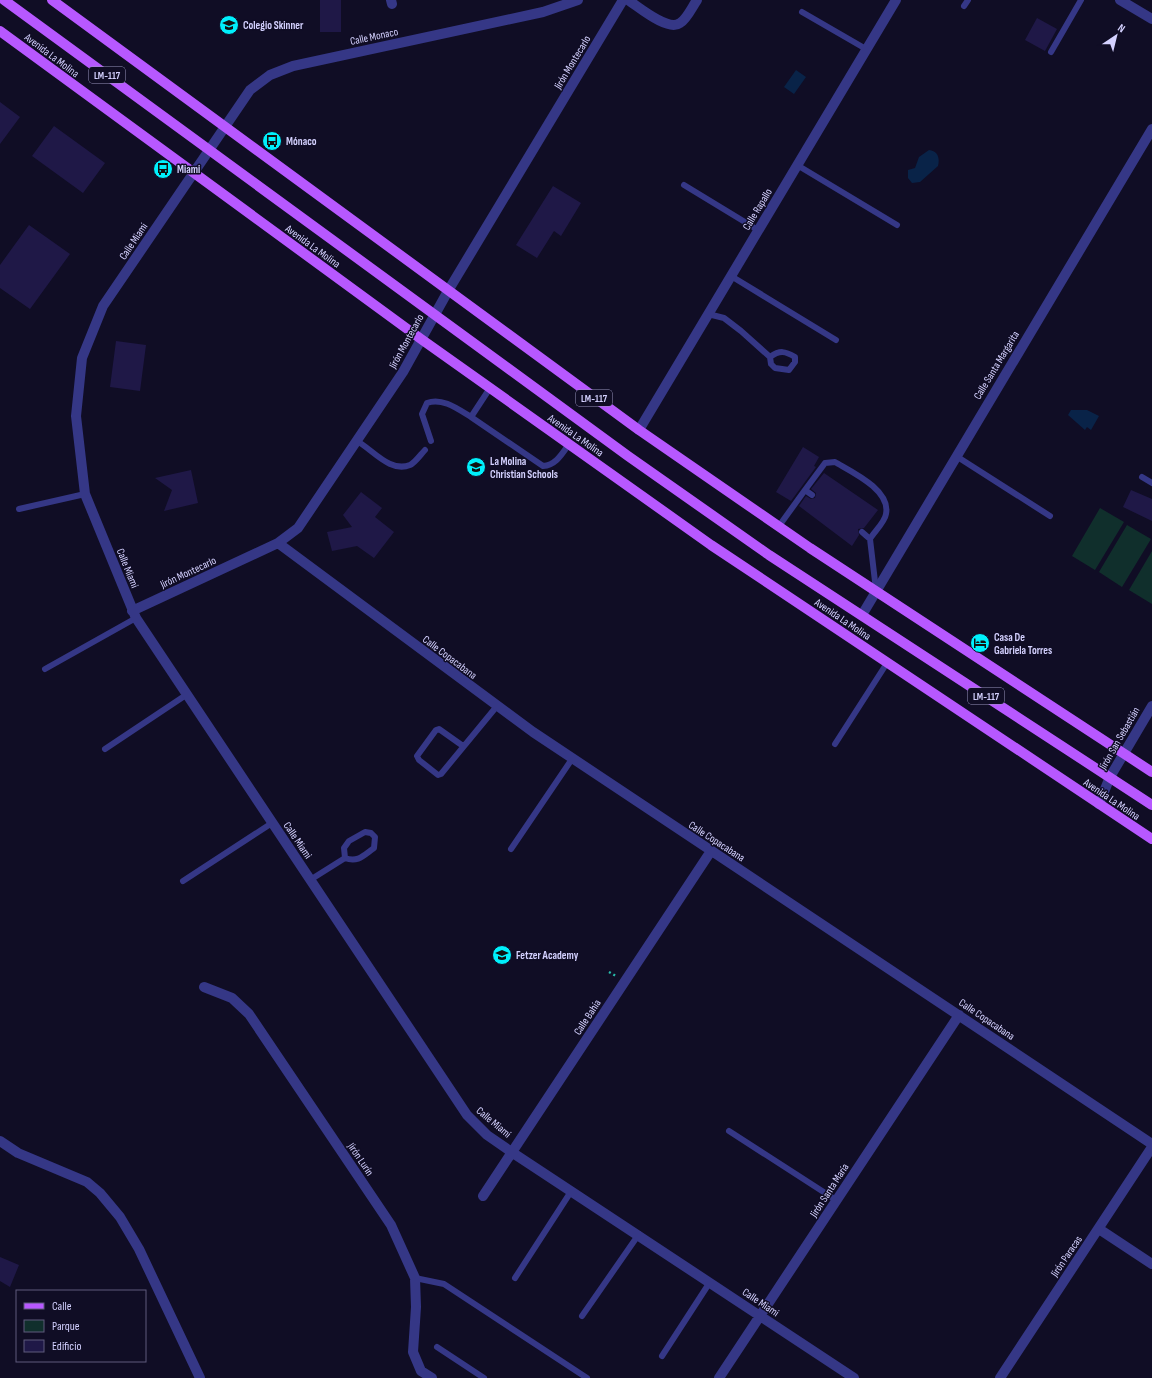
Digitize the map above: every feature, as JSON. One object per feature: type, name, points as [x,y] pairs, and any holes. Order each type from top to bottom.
[{"type":"main road","name":"Avenida La Molina","points":[[4,0],[635,461],[769,554],[1152,805]]},
{"type":"main road","name":"LM-117","points":[[52,0],[639,430],[876,592],[1152,772]]},
{"type":"main road","name":"Avenida La Molina","points":[[0,31],[193,174],[421,339],[711,545],[1152,840]]},
{"type":"street","name":"Calle Monaco","points":[[209,150],[250,90],[259,82],[281,69],[543,12],[578,0]]},
{"type":"street","name":"Jirón Montecarlo","points":[[134,614],[278,543],[298,528],[403,372],[448,291],[623,0]]},
{"type":"street","points":[[628,0],[665,24],[673,26],[681,23],[697,0]]},
{"type":"street","name":"Calle Rapallo","points":[[639,430],[896,0]]},
{"type":"street","points":[[1120,0],[1152,19]]},
{"type":"street","name":"Calle Santa Margarita","points":[[862,615],[1152,128]]},
{"type":"street","name":"Calle Miami","points":[[209,150],[103,306],[82,358],[76,416],[85,494],[134,614],[186,695],[459,1105],[476,1124],[513,1153],[572,1190],[854,1378]]},
{"type":"street","name":"Calle Copacabana","points":[[278,543],[497,706],[572,759],[959,1015],[1152,1145]]},
{"type":"street","name":"Jirón San Sebastián","points":[[1099,804],[1110,777],[1125,754],[1152,706]]},
{"type":"street","name":"Calle Bahía","points":[[483,1196],[513,1153],[711,851]]},
{"type":"street","name":"Jirón Lurín","points":[[204,987],[232,998],[249,1014],[391,1225],[406,1255],[414,1278],[416,1307],[413,1352],[421,1371],[432,1378]]},
{"type":"street","name":"Jirón Santa María","points":[[719,1378],[959,1015]]},
{"type":"street","points":[[0,1141],[18,1153],[87,1182],[100,1193],[120,1217],[139,1249],[200,1378]]},
{"type":"street","name":"Jirón Paracas","points":[[1000,1378],[1099,1229],[1152,1145]]},
{"type":"street","points":[[1099,1229],[1152,1264]]},
{"type":"lane","points":[[1051,52],[1081,0]]},
{"type":"lane","points":[[802,12],[866,49]]},
{"type":"lane","points":[[797,165],[897,225]]},
{"type":"lane","points":[[684,185],[758,230]]},
{"type":"lane","points":[[731,276],[836,340]]},
{"type":"lane","points":[[708,314],[724,318],[770,357]]},
{"type":"lane","points":[[471,417],[490,388]]},
{"type":"lane","points":[[431,441],[422,414],[427,403],[434,400],[444,402],[471,417],[543,466],[550,465],[559,457],[568,444]]},
{"type":"lane","points":[[357,442],[367,447],[389,464],[397,467],[411,465],[425,450]]},
{"type":"lane","points":[[956,456],[1050,516]]},
{"type":"lane","points":[[779,526],[825,463],[835,462],[870,484],[881,493],[886,504],[886,515],[870,540]]},
{"type":"lane","points":[[1142,477],[1152,483]]},
{"type":"lane","points":[[805,490],[812,495]]},
{"type":"lane","points":[[19,509],[85,494]]},
{"type":"lane","points":[[862,532],[870,540],[876,592]]},
{"type":"lane","points":[[45,668],[134,614]]},
{"type":"lane","points":[[835,744],[888,663]]},
{"type":"lane","points":[[105,749],[186,695]]},
{"type":"lane","points":[[463,746],[438,729],[417,756],[418,760],[438,774],[441,774],[497,706]]},
{"type":"lane","points":[[511,848],[572,759]]},
{"type":"lane","points":[[183,881],[272,823]]},
{"type":"lane","points":[[365,832],[371,833],[375,837],[374,848],[358,859],[352,861],[345,858],[344,848],[349,841],[365,832]]},
{"type":"lane","points":[[310,880],[345,858]]},
{"type":"lane","points":[[729,1131],[836,1200]]},
{"type":"lane","points":[[515,1278],[572,1190]]},
{"type":"lane","points":[[582,1316],[638,1234]]},
{"type":"lane","points":[[414,1278],[444,1284],[587,1378]]},
{"type":"lane","points":[[662,1356],[710,1282]]},
{"type":"lane","points":[[437,1347],[482,1378]]},
{"type":"green space","points":[[1100,508],[1124,522],[1095,570],[1072,556]]},
{"type":"green space","points":[[1127,525],[1151,539],[1122,587],[1099,572]]},
{"type":"green space","points":[[1152,551],[1152,604],[1129,590]]},
{"type":"water","points":[[796,70],[806,77],[794,94],[784,87]]},
{"type":"water","points":[[929,150],[938,155],[938,166],[920,182],[912,183],[908,178],[908,170],[915,168],[919,157]]},
{"type":"water","points":[[1071,410],[1087,410],[1099,416],[1091,430],[1087,427],[1085,430],[1068,415]]},
{"type":"building","points":[[320,0],[341,0],[341,32],[320,32]]},
{"type":"building","points":[[1037,18],[1057,29],[1045,51],[1025,40]]},
{"type":"building","points":[[0,102],[20,117],[0,144]]},
{"type":"building","points":[[54,126],[105,163],[83,193],[32,156]]},
{"type":"building","points":[[553,186],[581,203],[561,236],[554,231],[537,258],[516,245]]},
{"type":"building","points":[[29,225],[70,254],[30,309],[0,288],[0,265]]},
{"type":"building","points":[[116,341],[146,345],[140,391],[110,387]]},
{"type":"building","points":[[803,447],[819,457],[814,466],[816,467],[791,501],[776,492]]},
{"type":"building","points":[[191,470],[198,503],[164,511],[172,490],[155,478]]},
{"type":"building","points":[[824,473],[878,510],[864,528],[858,529],[859,535],[852,546],[799,506],[806,496],[811,499],[815,498],[816,493],[811,489]]},
{"type":"building","points":[[1131,490],[1152,499],[1152,521],[1123,507]]},
{"type":"building","points":[[361,492],[382,508],[375,517],[394,532],[374,558],[357,546],[332,551],[327,532],[352,527],[343,515]]},
{"type":"building","points":[[0,1257],[19,1265],[10,1287],[0,1281]]},
{"type":"place","name":"Colegio Skinner","points":[[229,25]]},
{"type":"place","name":"Mónaco","points":[[272,141]]},
{"type":"place","name":"Miami","points":[[163,169]]},
{"type":"place","name":"La Molina Christian Schools","points":[[476,467]]},
{"type":"place","name":"Casa De Gabriela Torres","points":[[980,643]]},
{"type":"place","name":"Fetzer Academy","points":[[502,955]]}]
